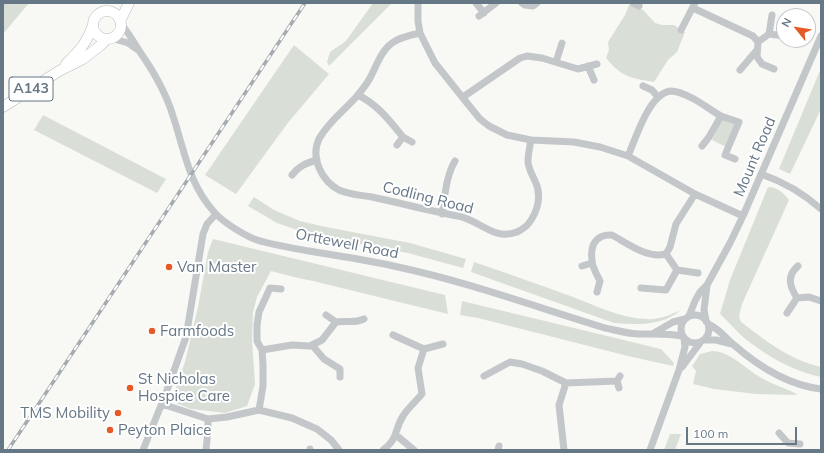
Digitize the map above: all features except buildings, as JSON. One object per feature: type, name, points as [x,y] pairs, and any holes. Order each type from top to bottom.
[{"type":"highway","points":[[111,3],[95,17],[93,25],[95,33],[102,38],[109,38],[118,33],[129,3]]},
{"type":"highway","points":[[101,12],[113,12],[116,14],[121,23]]},
{"type":"highway","name":"A143","points":[[59,71],[82,48],[93,25]]},
{"type":"highway","name":"A143","points":[[3,107],[59,71],[83,59],[109,38]]},
{"type":"street","points":[[418,3],[420,33],[435,63],[480,119],[489,126],[507,135],[531,140],[574,142],[600,147],[628,156],[695,194],[743,216]]},
{"type":"street","points":[[476,3],[482,15],[496,3]]},
{"type":"street","points":[[522,3],[532,6],[537,3]]},
{"type":"street","points":[[681,30],[694,6],[753,36],[757,46],[757,57],[762,64],[774,70]]},
{"type":"street","points":[[740,70],[757,46],[769,34],[772,15]]},
{"type":"street","name":"Orttewell Road","points":[[121,23],[130,34],[148,63],[166,96],[183,153],[199,193],[216,214],[234,228],[256,239],[295,248],[398,267],[457,282],[616,330],[639,334],[654,333],[683,337]]},
{"type":"street","name":"Codling Road","points":[[420,33],[407,36],[392,43],[382,53],[370,78],[358,95],[326,128],[318,140],[317,160],[319,169],[324,178],[340,191],[352,195],[371,197],[442,214],[460,216],[471,220],[490,231],[500,234],[510,234],[520,231],[528,224],[539,202],[539,192],[528,161],[531,140]]},
{"type":"street","points":[[769,34],[776,35]]},
{"type":"street","name":"Mount Road","points":[[687,318],[700,292],[707,285],[743,216],[821,36]]},
{"type":"street","name":"Orttewell Road","points":[[109,38],[128,43],[140,51]]},
{"type":"street","points":[[556,62],[562,44]]},
{"type":"street","points":[[463,97],[520,58],[527,56],[578,68],[597,64]]},
{"type":"street","points":[[588,66],[594,80]]},
{"type":"street","points":[[643,86],[652,90],[658,97]]},
{"type":"street","points":[[628,156],[650,107],[662,94],[672,91],[694,99],[721,116],[738,122],[725,155],[735,159]]},
{"type":"street","points":[[358,95],[370,101],[403,137],[412,142]]},
{"type":"street","points":[[702,146],[709,138],[721,116]]},
{"type":"street","points":[[397,145],[403,137]]},
{"type":"street","points":[[292,175],[297,168],[317,160]]},
{"type":"street","points":[[442,214],[445,190],[451,167],[455,161]]},
{"type":"street","points":[[761,174],[788,184],[808,197],[821,209]]},
{"type":"street","points":[[597,292],[600,281],[592,263],[592,248],[599,237],[606,234],[612,234],[643,251],[660,256],[666,254],[670,247],[676,224],[695,194]]},
{"type":"street","points":[[143,450],[162,404],[186,337],[203,234],[207,224],[216,214]]},
{"type":"street","points":[[666,254],[677,270],[698,273]]},
{"type":"street","points":[[582,266],[592,263]]},
{"type":"street","points":[[797,298],[790,288],[789,282],[795,268],[798,266]]},
{"type":"street","points":[[641,288],[666,290],[677,270]]},
{"type":"street","name":"Mount Road","points":[[707,285],[704,310],[707,322]]},
{"type":"street","points":[[259,410],[263,372],[262,350],[257,341],[259,312],[270,288],[281,289]]},
{"type":"street","points":[[797,298],[810,297],[821,301]]},
{"type":"street","points":[[787,313],[797,298]]},
{"type":"street","points":[[326,315],[336,322]]},
{"type":"street","points":[[650,450],[686,347],[681,327],[687,318],[698,315],[720,330],[732,344],[752,360],[771,372],[790,381],[812,388],[821,389]]},
{"type":"street","name":"Orttewell Road","points":[[654,333],[674,322],[687,318]]},
{"type":"street","points":[[262,350],[292,345],[310,346],[322,340],[336,322],[342,321],[356,323],[364,320]]},
{"type":"street","points":[[679,370],[708,335],[709,329],[707,322]]},
{"type":"street","points":[[393,335],[424,349],[443,344]]},
{"type":"street","points":[[683,337],[689,342],[695,344],[702,341],[716,340],[732,344]]},
{"type":"street","points":[[312,345],[324,359],[340,369],[340,377]]},
{"type":"street","points":[[383,450],[389,445],[396,435],[403,417],[422,394],[418,368],[424,349]]},
{"type":"street","points":[[484,376],[510,362],[522,364],[542,371],[566,383],[619,382]]},
{"type":"street","points":[[493,372],[498,378]]},
{"type":"street","points":[[564,450],[559,405],[566,383]]},
{"type":"street","points":[[162,404],[208,419],[227,417],[259,410],[292,418],[317,429],[331,440],[339,450]]},
{"type":"street","points":[[206,450],[208,419]]},
{"type":"street","points":[[779,433],[788,446],[800,444]]},
{"type":"street","points":[[396,435],[414,450]]},
{"type":"shaded area","points":[[3,3],[29,3],[3,34]]},
{"type":"shaded area","points":[[373,3],[392,3],[329,66],[327,62],[330,52],[346,41]]},
{"type":"shaded area","points":[[631,4],[643,10],[655,23],[662,25],[674,25],[685,32],[677,52],[668,60],[654,82],[627,76],[606,58],[609,50],[608,42]]},
{"type":"shaded area","points":[[294,45],[329,74],[287,124],[236,194],[205,175]]},
{"type":"shaded area","points":[[821,68],[821,109],[790,174],[779,169]]},
{"type":"shaded area","points":[[43,115],[166,179],[157,193],[34,130]]},
{"type":"shaded area","points":[[722,118],[737,125],[726,147],[712,140]]},
{"type":"shaded area","points":[[768,187],[780,191],[789,200],[742,304],[739,316],[741,322],[779,349],[799,360],[821,367],[821,377],[802,372],[768,355],[743,337],[720,314],[730,280]]},
{"type":"shaded area","points":[[254,197],[274,210],[300,221],[410,243],[466,259],[463,268],[408,253],[312,235],[277,223],[248,206]]},
{"type":"shaded area","points":[[213,239],[445,295],[448,314],[271,271],[257,297],[253,312],[252,340],[255,384],[247,406],[225,413],[191,409],[171,401],[185,362],[198,307],[208,252]]},
{"type":"shaded area","points":[[474,262],[609,311],[627,316],[655,319],[681,310],[658,322],[641,324],[614,323],[471,272]]},
{"type":"shaded area","points":[[462,301],[661,349],[674,363],[673,366],[628,356],[478,318],[460,315]]},
{"type":"shaded area","points":[[712,351],[724,354],[736,360],[763,379],[798,395],[756,394],[714,389],[693,384],[696,371],[692,366],[700,354]]},
{"type":"shaded area","points":[[670,434],[681,434],[675,450],[664,450]]},
{"type":"railway","points":[[8,450],[305,3]]},
{"type":"place","name":"Van Master","points":[[169,267]]},
{"type":"place","name":"Farmfoods","points":[[152,331]]},
{"type":"place","name":"St Nicholas Hospice Care","points":[[130,388]]},
{"type":"place","name":"TMS Mobility","points":[[118,413]]},
{"type":"place","name":"Peyton Plaice","points":[[110,430]]}]
